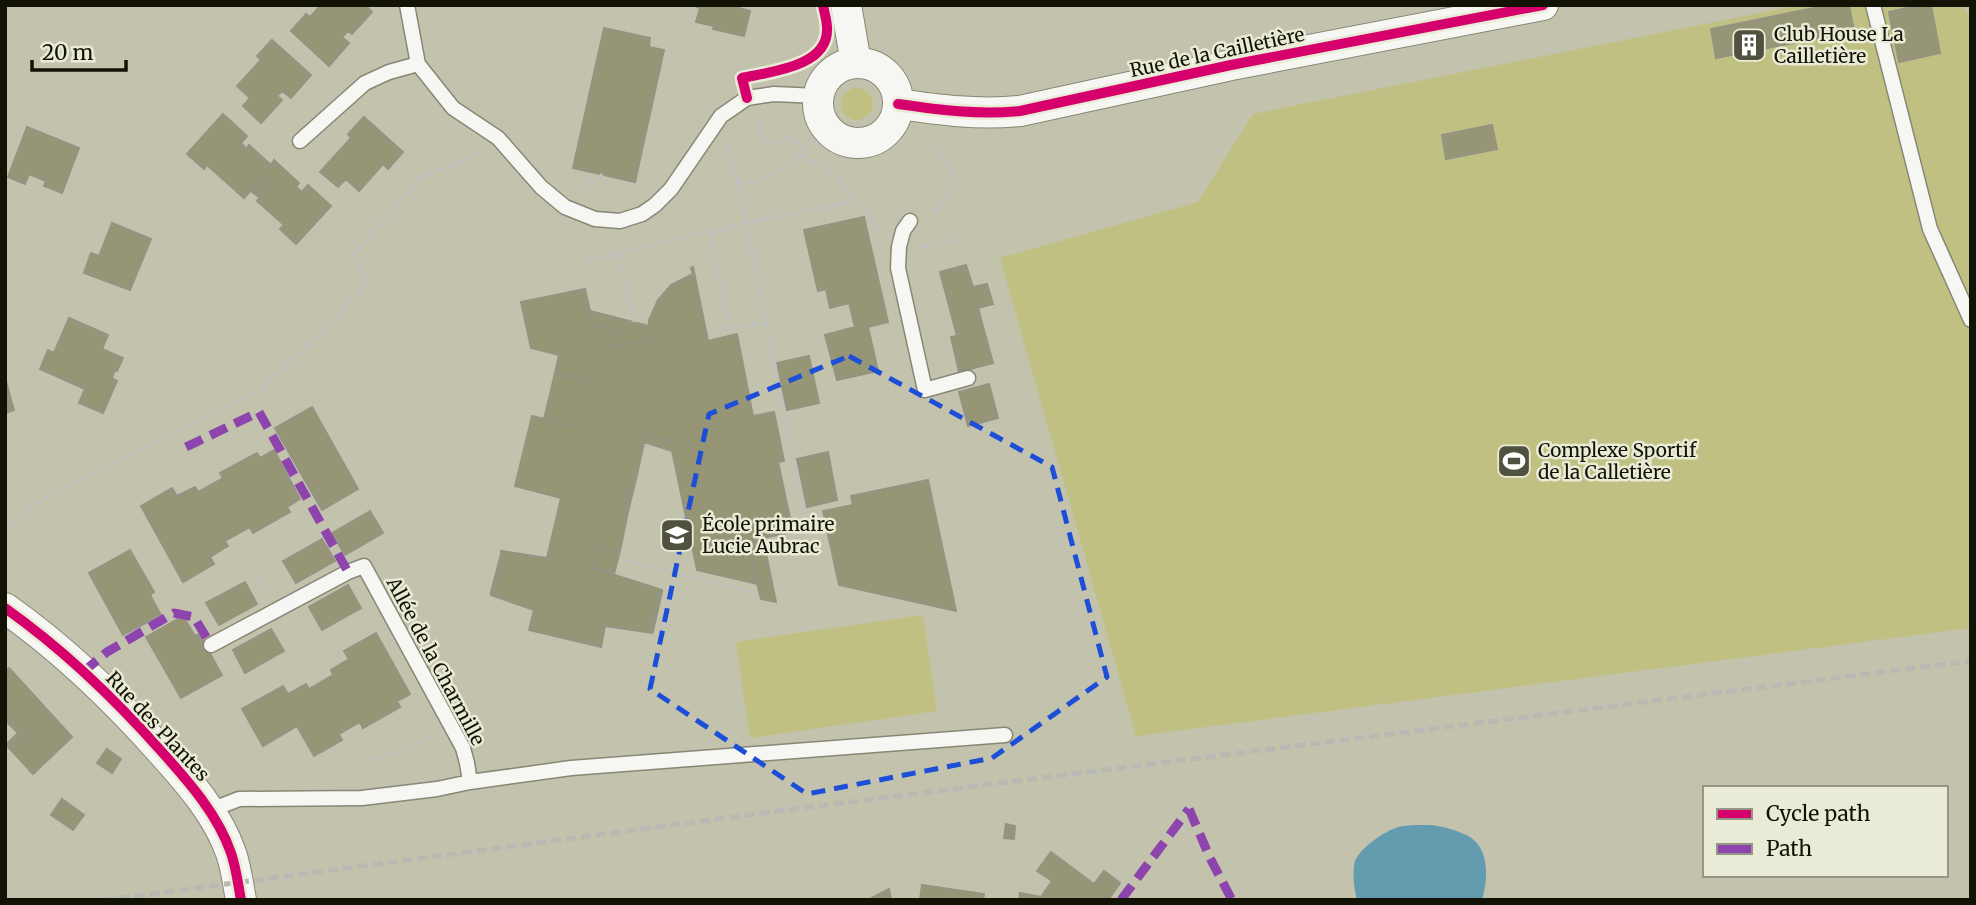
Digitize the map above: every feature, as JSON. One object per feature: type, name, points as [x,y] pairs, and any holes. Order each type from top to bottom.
[{"type":"street","points":[[846,5],[856,63]]},
{"type":"street","name":"Rue de la Cailletière","points":[[898,104],[987,114],[1020,111],[1231,65],[1543,5]]},
{"type":"street","points":[[856,63],[877,68],[886,75],[892,83],[898,104],[892,124],[886,132],[868,143],[857,144],[838,139],[824,125],[817,106],[818,96],[827,76],[835,69],[856,63]]},
{"type":"street","name":"Rue des Plantes","points":[[5,608],[60,650],[140,727],[177,769],[220,829],[232,854],[241,900]]},
{"type":"lane","points":[[407,5],[418,64],[453,108],[498,138],[541,187],[565,207],[595,219],[620,221],[642,214],[655,205],[671,189],[721,116],[747,98],[774,94],[818,96]]},
{"type":"lane","points":[[1873,5],[1930,229],[1971,320]]},
{"type":"lane","points":[[300,141],[365,83],[389,72],[418,64]]},
{"type":"lane","points":[[910,221],[903,231],[898,268],[925,390],[968,377]]},
{"type":"lane","name":"Allée de la Charmille","points":[[211,645],[364,566],[463,748],[470,782]]},
{"type":"lane","points":[[208,811],[239,799],[362,798],[571,768],[1005,735]]},
{"type":"path","points":[[747,120],[755,116],[769,143],[790,138],[807,149]]},
{"type":"path","points":[[5,533],[51,493],[260,391],[300,354],[368,281],[354,254],[420,178],[487,150],[498,138]]},
{"type":"path","points":[[738,186],[780,171],[815,140]]},
{"type":"path","points":[[726,144],[746,223],[806,526]]},
{"type":"path","points":[[932,145],[948,160],[954,175],[946,203],[934,213]]},
{"type":"path","points":[[802,154],[828,169],[839,179],[854,201],[869,215],[883,237]]},
{"type":"path","points":[[573,192],[603,175]]},
{"type":"path","points":[[587,261],[746,223],[854,201]]},
{"type":"path","points":[[710,232],[730,329]]},
{"type":"path","points":[[918,250],[965,238]]},
{"type":"path","points":[[618,254],[635,322]]},
{"type":"path","points":[[711,332],[765,322]]},
{"type":"path","points":[[623,560],[757,593]]},
{"type":"path","points":[[662,637],[677,573]]},
{"type":"path","points":[[365,760],[375,760],[417,744],[451,726]]},
{"type":"highlighted area","points":[[849,356],[1052,467],[1107,677],[992,758],[807,794],[650,689],[709,414]]},
{"type":"green space","name":"Complexe Sportif de la Calletière","points":[[1800,5],[1962,5],[1971,21],[1971,628],[1136,736],[1000,258],[1198,202],[1253,114]]},
{"type":"green space","points":[[857,88],[869,92],[873,104],[869,116],[857,120],[845,116],[841,104],[845,92]]},
{"type":"green space","points":[[923,615],[937,711],[750,738],[736,642]]},
{"type":"water","points":[[1426,825],[1454,830],[1477,843],[1486,866],[1482,900],[1357,900],[1354,865],[1362,851],[1393,829]]},
{"type":"building","points":[[321,5],[365,5],[372,12],[352,34],[348,31],[342,37],[349,43],[329,66],[291,31],[306,14],[310,17]]},
{"type":"building","points":[[697,5],[739,5],[739,8],[750,11],[744,36],[696,22],[700,8]]},
{"type":"building","name":"Club House La Cailletière","points":[[1829,5],[1849,5],[1854,31],[1716,58],[1711,29]]},
{"type":"building","points":[[1931,5],[1940,53],[1899,62],[1889,12]]},
{"type":"building","points":[[604,28],[650,38],[649,47],[664,50],[635,182],[573,168]]},
{"type":"building","points":[[272,40],[311,75],[291,98],[282,91],[277,96],[282,100],[261,123],[243,106],[250,98],[237,86],[261,60],[257,56]]},
{"type":"building","points":[[223,114],[247,136],[241,143],[246,149],[249,145],[271,165],[274,160],[299,183],[296,187],[302,192],[308,185],[331,206],[296,244],[280,229],[284,225],[257,201],[270,186],[262,178],[244,198],[207,165],[204,169],[187,154]]},
{"type":"building","points":[[364,117],[403,152],[388,169],[383,164],[359,191],[346,179],[338,187],[320,172],[351,138],[348,134]]},
{"type":"building","points":[[1492,125],[1497,149],[1446,159],[1442,135]]},
{"type":"building","points":[[27,127],[79,148],[62,193],[44,186],[46,181],[29,174],[25,184],[8,177]]},
{"type":"building","points":[[262,178],[270,186],[260,198],[251,191]]},
{"type":"building","points":[[864,217],[888,322],[868,327],[878,371],[837,380],[825,335],[855,327],[849,303],[830,308],[826,289],[818,291],[804,230]]},
{"type":"building","points":[[112,223],[151,239],[130,290],[84,273],[91,253],[99,256]]},
{"type":"building","points":[[966,265],[973,287],[987,284],[993,304],[978,308],[993,363],[959,372],[951,337],[957,336],[940,272]]},
{"type":"building","points":[[693,267],[708,341],[737,334],[753,416],[774,412],[784,461],[778,462],[793,532],[749,541],[757,584],[697,570],[670,441],[646,434],[637,475],[631,473],[623,511],[628,512],[620,551],[598,546],[593,568],[662,590],[658,592],[650,629],[652,633],[605,626],[601,647],[529,630],[534,610],[491,595],[491,592],[495,593],[503,555],[501,551],[547,558],[561,498],[515,486],[532,416],[579,427],[590,381],[555,373],[559,355],[531,348],[521,302],[585,289],[593,324],[619,331],[615,347],[648,340],[649,320],[658,300],[671,285],[693,274]]},
{"type":"building","points":[[590,311],[649,326],[648,340],[615,347],[619,331],[593,324]]},
{"type":"building","points":[[69,318],[108,335],[102,349],[123,358],[112,378],[117,381],[103,413],[79,403],[85,389],[40,369],[48,350],[54,353]]},
{"type":"building","points":[[809,356],[819,403],[787,410],[777,363]]},
{"type":"building","points":[[555,373],[590,381],[579,427],[544,419]]},
{"type":"building","points":[[5,377],[11,400],[5,402]]},
{"type":"building","points":[[989,384],[998,418],[968,426],[959,392]]},
{"type":"building","points":[[11,400],[14,410],[5,413],[5,402]]},
{"type":"building","points":[[312,407],[358,489],[322,510],[275,428]]},
{"type":"building","points":[[646,434],[670,441],[672,451],[644,442]]},
{"type":"building","points":[[274,450],[300,499],[287,507],[290,512],[253,533],[250,527],[225,541],[228,546],[210,557],[214,564],[183,582],[141,506],[172,488],[177,496],[195,487],[198,492],[223,478],[220,473],[257,453],[260,458]]},
{"type":"building","points":[[828,452],[837,500],[807,507],[797,459]]},
{"type":"building","points":[[631,473],[637,475],[628,512],[623,511]]},
{"type":"building","points":[[928,480],[956,611],[839,585],[823,511],[853,505],[851,496]]},
{"type":"building","points":[[370,511],[383,533],[345,555],[332,533]]},
{"type":"building","points":[[322,539],[335,561],[296,583],[283,561]]},
{"type":"building","points":[[763,539],[776,602],[761,599],[757,584],[749,541]]},
{"type":"building","points":[[598,546],[620,551],[614,574],[593,568]]},
{"type":"building","points":[[130,550],[154,592],[150,595],[161,615],[123,635],[89,573]]},
{"type":"building","points":[[501,554],[503,555],[495,593],[491,592]]},
{"type":"building","points":[[245,582],[257,604],[219,625],[206,603]]},
{"type":"building","points":[[348,585],[361,608],[322,630],[309,607]]},
{"type":"building","points":[[658,592],[662,592],[653,631],[650,629]]},
{"type":"building","points":[[183,616],[195,636],[199,634],[222,675],[181,698],[146,637]]},
{"type":"building","points":[[271,629],[284,651],[245,673],[233,650]]},
{"type":"building","points":[[376,633],[410,694],[397,701],[400,707],[363,728],[360,722],[339,734],[342,740],[314,756],[297,726],[263,746],[242,709],[283,686],[288,694],[306,684],[309,689],[333,675],[331,670],[349,659],[344,651]]},
{"type":"building","points":[[9,668],[72,737],[33,774],[11,750],[27,735],[5,712],[5,671]]},
{"type":"building","points":[[5,712],[27,735],[11,750],[6,745],[18,733],[5,720]]},
{"type":"building","points":[[107,749],[121,759],[112,773],[97,763]]},
{"type":"building","points":[[62,799],[84,815],[73,830],[51,815]]},
{"type":"building","points":[[1006,824],[1015,826],[1014,839],[1004,838]]},
{"type":"building","points":[[1051,852],[1094,884],[1104,871],[1120,883],[1108,900],[1019,900],[1020,893],[1041,897],[1052,881],[1037,871]]},
{"type":"building","points":[[922,885],[984,894],[983,900],[920,900]]},
{"type":"building","points":[[889,889],[891,900],[868,900]]},
{"type":"railway","points":[[105,900],[794,809],[1971,661]]},
{"type":"marked path","points":[[186,447],[259,412],[348,572]]},
{"type":"marked path","points":[[83,672],[107,652],[174,613],[194,617],[211,645]]},
{"type":"marked path","points":[[1189,809],[1232,900]]},
{"type":"marked path","points":[[1121,900],[1189,809]]},
{"type":"cycle path","points":[[747,98],[742,78],[781,70],[808,59],[818,51],[825,41],[827,28],[823,5]]},
{"type":"cycle path","points":[[898,104],[974,112],[1020,111],[1231,65],[1543,5]]},
{"type":"cycle path","points":[[5,608],[47,640],[107,694],[192,787],[219,825],[231,853],[241,900]]},
{"type":"place","name":"Club House La Cailletière","points":[[1749,45]]},
{"type":"place","name":"Complexe Sportif de la Calletière","points":[[1514,461]]},
{"type":"place","name":"École primaire Lucie Aubrac","points":[[677,535]]}]
